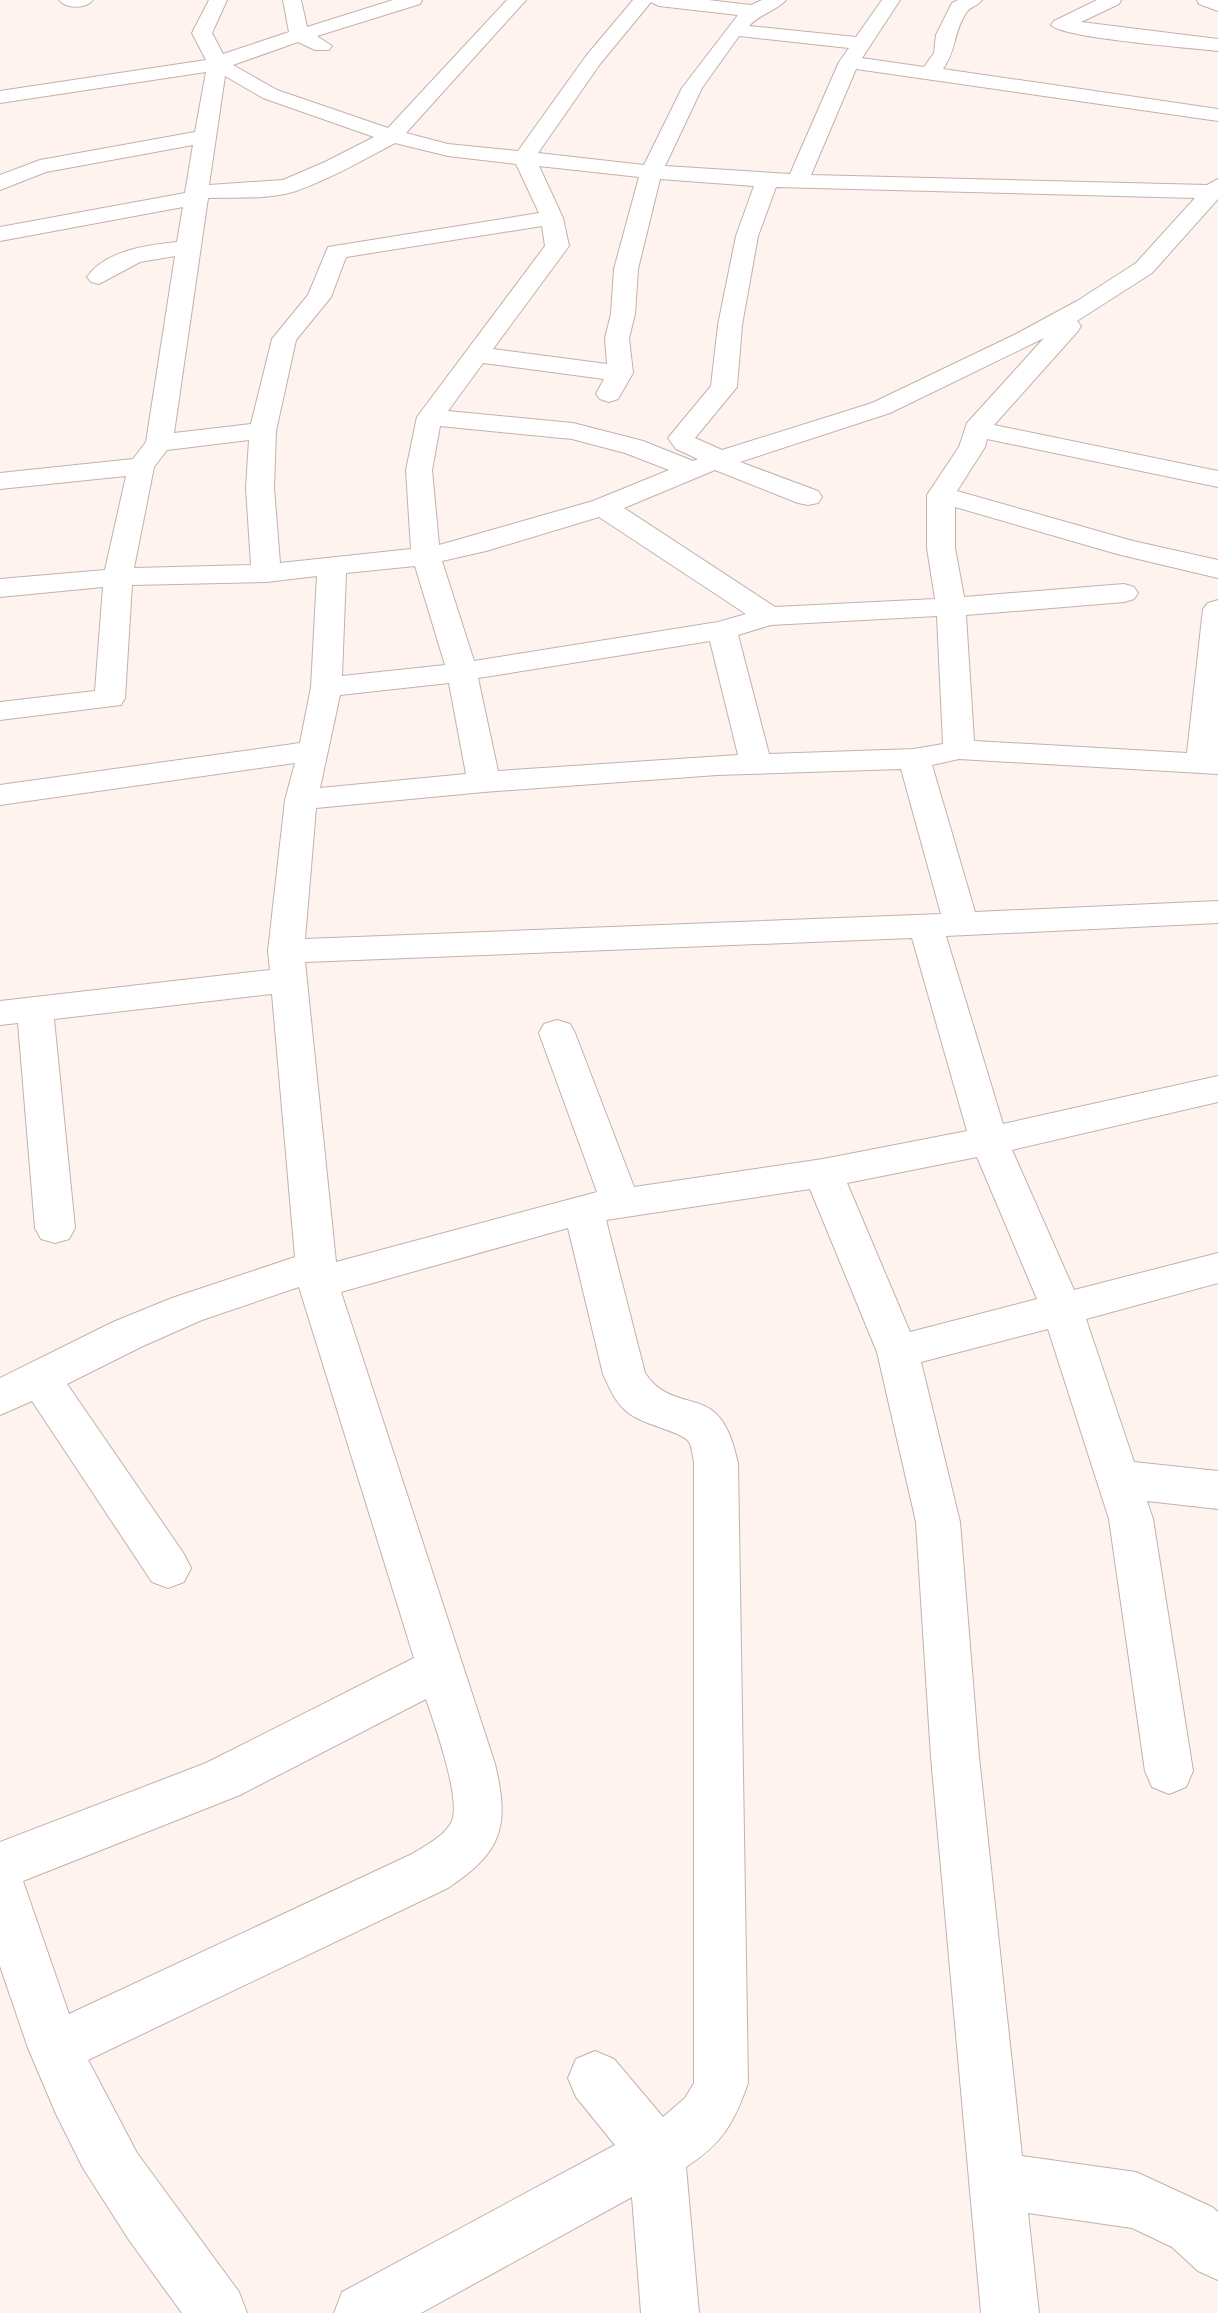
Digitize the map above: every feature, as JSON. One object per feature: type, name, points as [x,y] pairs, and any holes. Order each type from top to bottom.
[{"type":"main road","points":[[68,0],[83,0]]},
{"type":"main road","points":[[218,0],[202,33],[218,64],[270,94],[392,136],[448,150],[651,172],[767,180],[1215,189]]},
{"type":"main road","points":[[292,0],[299,35]]},
{"type":"main road","points":[[0,97],[218,64],[299,35],[412,0]]},
{"type":"main road","points":[[0,234],[197,195],[271,189],[308,180],[392,136],[517,0]]},
{"type":"main road","points":[[524,158],[593,60],[643,0]]},
{"type":"main road","points":[[659,0],[753,11]]},
{"type":"main road","points":[[478,355],[615,384],[617,338],[623,314],[626,268],[651,172],[692,88],[734,30],[753,11],[777,0]]},
{"type":"main road","points":[[798,180],[849,62],[891,0]]},
{"type":"main road","points":[[930,73],[944,53],[946,35],[959,7],[973,0]]},
{"type":"main road","points":[[1112,0],[1061,24],[1124,36],[1218,45]]},
{"type":"main road","points":[[1206,0],[1218,5]]},
{"type":"main road","points":[[734,30],[862,43]]},
{"type":"main road","points":[[299,35],[332,50]]},
{"type":"main road","points":[[849,62],[1218,115]]},
{"type":"main road","points":[[0,710],[110,698],[118,577],[141,466],[159,443],[212,81],[218,64]]},
{"type":"main road","points":[[0,183],[40,167],[205,136]]},
{"type":"main road","points":[[484,782],[462,672],[426,556],[419,471],[425,431],[430,417],[557,246],[552,218],[524,158]]},
{"type":"main road","points":[[704,466],[716,457],[685,443],[681,438],[724,387],[730,325],[747,236],[767,180]]},
{"type":"main road","points":[[0,588],[118,577],[266,573],[426,556],[476,545],[603,507],[704,466],[881,408],[1023,340],[1086,306],[1144,268],[1215,189]]},
{"type":"main road","points":[[266,573],[260,488],[263,431],[285,339],[319,297],[337,252],[552,218]]},
{"type":"main road","points":[[99,277],[123,259],[147,252],[189,248]]},
{"type":"main road","points":[[959,750],[951,607],[941,548],[941,495],[972,447],[976,429],[1086,306]]},
{"type":"main road","points":[[430,417],[573,431],[808,497]]},
{"type":"main road","points":[[976,429],[1218,479]]},
{"type":"main road","points":[[159,443],[263,431]]},
{"type":"main road","points":[[0,481],[141,466]]},
{"type":"main road","points":[[941,495],[1127,548],[1218,569]]},
{"type":"main road","points":[[603,507],[769,616]]},
{"type":"main road","points":[[55,2048],[430,1871],[461,1853],[478,1825],[479,1797],[317,1275],[287,965],[302,800],[326,687],[332,565]]},
{"type":"main road","points":[[326,687],[462,672],[723,630],[769,616],[951,607],[1124,593]]},
{"type":"main road","points":[[302,800],[484,782],[756,764],[914,759],[959,750],[1210,764],[1218,609]]},
{"type":"main road","points":[[723,630],[756,764]]},
{"type":"main road","points":[[0,795],[314,751]]},
{"type":"main road","points":[[914,759],[943,925],[989,1142],[1061,1307],[1131,1519],[1169,1771]]},
{"type":"main road","points":[[55,1228],[18,1011],[287,965],[943,925],[1218,912]]},
{"type":"main road","points":[[363,2313],[657,2153],[699,2127],[714,2106],[721,2083],[716,1463],[712,1441],[705,1427],[643,1402],[624,1374],[602,1206],[556,1033]]},
{"type":"main road","points":[[0,1398],[128,1334],[187,1309],[317,1275],[602,1206],[823,1173],[989,1142],[1218,1089]]},
{"type":"main road","points":[[823,1173],[898,1352],[938,1522],[955,1757],[1010,2313]]},
{"type":"main road","points":[[898,1352],[1061,1307],[1218,1268]]},
{"type":"main road","points":[[39,1377],[168,1568]]},
{"type":"main road","points":[[1118,1479],[1218,1490]]},
{"type":"main road","points":[[0,1867],[223,1779],[440,1668]]},
{"type":"main road","points":[[0,1888],[55,2048],[88,2122],[124,2185],[218,2313]]},
{"type":"main road","points":[[596,2078],[657,2153],[670,2313]]},
{"type":"main road","points":[[997,2181],[1136,2200],[1192,2227],[1218,2251]]}]
